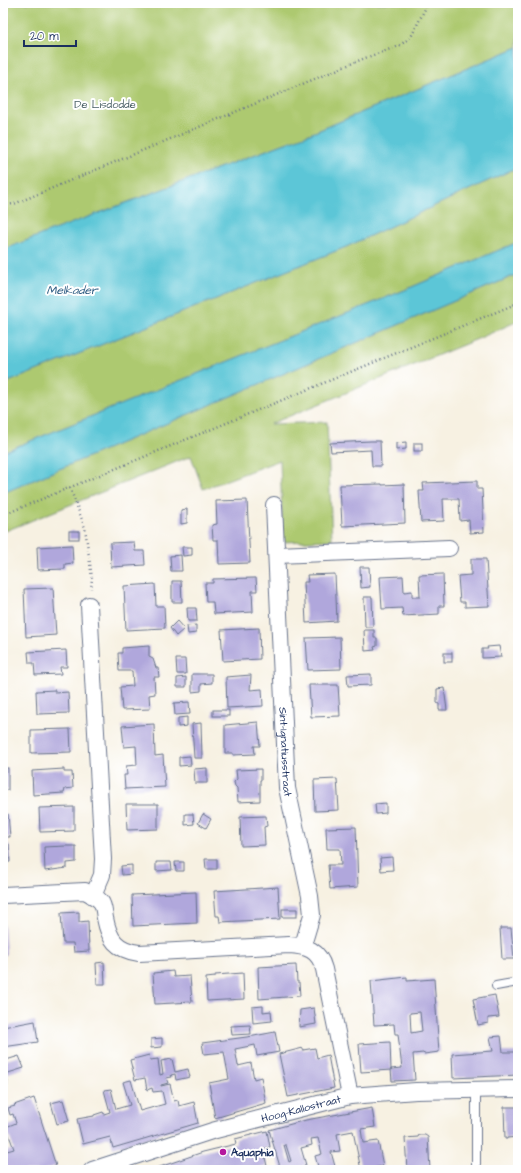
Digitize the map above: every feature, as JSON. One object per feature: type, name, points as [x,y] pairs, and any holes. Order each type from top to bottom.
[{"type":"street","name":"Sint-Ignatiusstraat","points":[[274,505],[287,788],[312,910],[311,923],[303,946]]},
{"type":"street","points":[[277,555],[449,548]]},
{"type":"street","points":[[90,605],[103,859],[102,875],[93,896]]},
{"type":"street","points":[[3,895],[85,891],[101,902],[108,932],[112,939],[118,946],[132,952],[139,953],[289,945],[303,946],[316,954],[322,962],[350,1096]]},
{"type":"street","name":"Hoog-Kallostraat","points":[[92,1170],[212,1131],[350,1096],[416,1092],[518,1089]]},
{"type":"lane","points":[[496,986],[518,982]]},
{"type":"lane","points":[[476,1090],[476,1168],[478,1170]]},
{"type":"path","points":[[3,205],[14,204],[365,58],[399,46],[411,37],[428,3]]},
{"type":"path","points":[[3,515],[518,304]]},
{"type":"path","points":[[70,488],[85,528],[92,578],[90,605]]},
{"type":"green space","name":"De Lisdodde","points":[[3,3],[518,3],[518,47],[315,132],[3,250]]},
{"type":"green space","points":[[518,167],[518,242],[400,292],[3,452],[3,384],[346,247]]},
{"type":"green space","points":[[518,274],[518,321],[270,424],[327,422],[332,540],[283,542],[280,460],[203,489],[191,456],[3,532],[3,493]]},
{"type":"water","name":"Melkader","points":[[518,47],[518,167],[346,247],[3,384],[3,250],[315,132]]},
{"type":"water","points":[[518,242],[518,274],[3,493],[3,452],[400,292]]},
{"type":"building","points":[[380,441],[381,466],[372,466],[371,450],[331,452],[330,443]]},
{"type":"building","points":[[406,442],[406,449],[396,450],[396,443]]},
{"type":"building","points":[[414,443],[422,443],[422,451],[414,451]]},
{"type":"building","points":[[477,481],[477,489],[482,489],[484,532],[470,533],[469,520],[460,521],[459,499],[443,499],[444,521],[421,522],[419,491],[424,491],[423,483]]},
{"type":"building","points":[[404,484],[405,523],[342,526],[340,485]]},
{"type":"building","points":[[247,500],[250,563],[219,564],[218,540],[213,540],[212,525],[217,524],[216,501]]},
{"type":"building","points":[[187,509],[187,523],[181,524],[181,510]]},
{"type":"building","points":[[69,531],[79,531],[79,539],[69,539]]},
{"type":"building","points":[[134,542],[135,551],[144,551],[145,565],[111,567],[110,543]]},
{"type":"building","points":[[72,545],[73,563],[65,564],[65,569],[38,570],[37,547]]},
{"type":"building","points":[[182,547],[192,547],[192,555],[183,556]]},
{"type":"building","points":[[181,555],[182,571],[171,571],[170,556]]},
{"type":"building","points":[[471,559],[486,559],[489,606],[465,607],[465,602],[460,602],[458,576],[471,575]]},
{"type":"building","points":[[360,567],[369,567],[370,587],[361,588]]},
{"type":"building","points":[[335,574],[337,621],[306,623],[304,582],[308,582],[307,575]]},
{"type":"building","points":[[443,574],[444,606],[439,606],[439,614],[403,616],[402,608],[382,609],[380,577],[403,576],[404,592],[412,591],[412,597],[420,597],[419,575]]},
{"type":"building","points":[[256,578],[257,591],[252,591],[253,612],[214,614],[213,602],[206,602],[205,583],[213,583],[213,579]]},
{"type":"building","points":[[172,581],[181,581],[182,602],[172,602]]},
{"type":"building","points":[[155,584],[156,606],[164,606],[165,628],[126,630],[124,586]]},
{"type":"building","points":[[53,588],[56,635],[26,637],[24,589]]},
{"type":"building","points":[[364,597],[372,597],[373,627],[365,627]]},
{"type":"building","points":[[187,608],[196,608],[197,621],[188,621]]},
{"type":"building","points":[[177,621],[184,629],[176,636],[170,628]]},
{"type":"building","points":[[196,625],[196,633],[188,634],[187,626]]},
{"type":"building","points":[[259,628],[260,659],[223,661],[221,630]]},
{"type":"building","points":[[364,630],[374,630],[374,638],[377,638],[377,646],[374,647],[375,650],[365,651]]},
{"type":"building","points":[[340,637],[341,669],[308,670],[306,638]]},
{"type":"building","points":[[149,646],[149,657],[153,659],[156,668],[158,668],[159,677],[154,677],[155,694],[149,695],[150,709],[122,710],[120,687],[133,686],[132,671],[119,671],[118,653],[122,653],[122,648]]},
{"type":"building","points":[[499,646],[501,657],[482,658],[482,649]]},
{"type":"building","points":[[66,650],[67,667],[60,667],[61,674],[35,675],[34,663],[29,663],[28,652]]},
{"type":"building","points":[[444,653],[452,653],[452,662],[444,662]]},
{"type":"building","points":[[176,659],[185,659],[186,674],[177,674]]},
{"type":"building","points":[[192,674],[212,674],[212,683],[201,684],[201,691],[192,692]]},
{"type":"building","points":[[371,674],[371,685],[348,686],[347,675]]},
{"type":"building","points":[[251,675],[250,690],[262,689],[263,706],[227,708],[226,677]]},
{"type":"building","points":[[186,677],[186,687],[177,687],[177,678]]},
{"type":"building","points":[[309,685],[338,685],[340,716],[311,717]]},
{"type":"building","points":[[444,688],[447,710],[439,710],[439,704],[437,703],[437,689]]},
{"type":"building","points":[[55,690],[55,693],[68,692],[69,713],[37,714],[36,691]]},
{"type":"building","points":[[189,702],[190,714],[175,715],[174,703]]},
{"type":"building","points":[[213,710],[229,710],[229,716],[213,716]]},
{"type":"building","points":[[187,717],[187,726],[178,727],[178,718]]},
{"type":"building","points":[[258,722],[260,746],[254,746],[255,754],[233,755],[233,753],[225,753],[225,725]]},
{"type":"building","points":[[201,723],[202,758],[194,758],[192,724]]},
{"type":"building","points":[[154,724],[155,756],[163,755],[165,787],[125,789],[124,775],[127,775],[126,766],[137,765],[136,746],[124,747],[122,726]]},
{"type":"building","points":[[70,729],[71,752],[31,753],[31,730]]},
{"type":"building","points":[[190,756],[191,765],[179,766],[179,757]]},
{"type":"building","points":[[3,768],[8,768],[8,790],[3,790]]},
{"type":"building","points":[[207,768],[207,783],[195,783],[194,769]]},
{"type":"building","points":[[64,769],[64,772],[72,772],[73,788],[65,789],[64,793],[33,795],[32,771]]},
{"type":"building","points":[[261,769],[260,801],[238,802],[237,788],[234,782],[237,779],[236,770]]},
{"type":"building","points":[[337,779],[339,810],[315,811],[314,780]]},
{"type":"building","points":[[386,803],[386,813],[376,814],[375,804]]},
{"type":"building","points":[[126,804],[158,804],[158,829],[127,830]]},
{"type":"building","points":[[74,807],[74,831],[40,832],[39,808]]},
{"type":"building","points":[[3,814],[8,814],[10,837],[3,837]]},
{"type":"building","points":[[185,814],[193,814],[194,824],[185,825]]},
{"type":"building","points":[[203,814],[211,819],[206,828],[198,823]]},
{"type":"building","points":[[266,816],[267,826],[264,827],[265,845],[241,846],[240,817]]},
{"type":"building","points":[[356,827],[358,887],[330,889],[328,865],[341,865],[340,849],[327,849],[326,828]]},
{"type":"building","points":[[3,844],[9,844],[10,862],[3,863]]},
{"type":"building","points":[[76,846],[76,862],[67,863],[67,868],[45,871],[44,847]]},
{"type":"building","points":[[392,857],[393,870],[381,871],[380,858]]},
{"type":"building","points":[[205,859],[217,859],[217,869],[206,869]]},
{"type":"building","points":[[156,862],[171,862],[172,870],[156,871]]},
{"type":"building","points":[[175,862],[184,862],[184,871],[176,871]]},
{"type":"building","points":[[132,865],[132,874],[122,875],[121,866]]},
{"type":"building","points":[[278,887],[280,919],[220,922],[219,916],[216,916],[214,891]]},
{"type":"building","points":[[196,892],[197,923],[133,926],[132,895]]},
{"type":"building","points":[[282,909],[297,909],[297,917],[282,917]]},
{"type":"building","points":[[79,912],[79,922],[88,921],[89,951],[74,952],[73,943],[63,943],[61,913]]},
{"type":"building","points":[[4,924],[6,955],[3,955]]},
{"type":"building","points":[[500,928],[511,928],[514,959],[502,959]]},
{"type":"building","points":[[104,962],[105,984],[97,984],[96,963]]},
{"type":"building","points":[[296,965],[300,996],[259,999],[258,967]]},
{"type":"building","points":[[173,971],[174,977],[190,976],[192,1002],[155,1004],[153,973]]},
{"type":"building","points":[[243,973],[244,999],[207,1001],[206,978],[215,977],[215,975]]},
{"type":"building","points":[[407,977],[407,981],[434,979],[439,1052],[413,1054],[415,1080],[392,1081],[391,1069],[402,1068],[398,1034],[395,1034],[394,1024],[374,1025],[371,981]],"holes":[[[420,1012],[422,1031],[411,1033],[410,1013]]]},
{"type":"building","points":[[495,995],[499,1017],[488,1018],[488,1023],[478,1025],[473,999]]},
{"type":"building","points":[[263,1006],[263,1012],[271,1011],[272,1021],[253,1023],[252,1007]]},
{"type":"building","points":[[314,1008],[316,1024],[299,1027],[300,1010]]},
{"type":"building","points":[[35,1021],[38,1042],[3,1047],[3,1027]]},
{"type":"building","points":[[250,1025],[251,1034],[232,1035],[231,1026]]},
{"type":"building","points":[[275,1032],[279,1052],[257,1056],[255,1045],[235,1049],[238,1066],[251,1063],[254,1079],[261,1077],[266,1103],[215,1118],[209,1083],[229,1079],[224,1052],[204,1054],[202,1043]]},
{"type":"building","points":[[501,1036],[503,1052],[518,1052],[518,1075],[453,1078],[452,1054],[493,1051],[490,1037]]},
{"type":"building","points":[[162,1038],[162,1047],[151,1048],[151,1039]]},
{"type":"building","points":[[390,1042],[391,1070],[361,1072],[359,1044]]},
{"type":"building","points":[[303,1048],[303,1050],[315,1048],[317,1058],[328,1055],[334,1088],[288,1097],[279,1054]]},
{"type":"building","points":[[149,1055],[150,1060],[158,1059],[160,1075],[163,1074],[161,1061],[172,1059],[175,1072],[188,1069],[190,1077],[176,1080],[175,1074],[171,1075],[172,1077],[166,1078],[168,1083],[161,1086],[170,1084],[174,1101],[178,1100],[179,1106],[194,1102],[198,1123],[113,1148],[110,1137],[83,1144],[77,1119],[94,1116],[103,1112],[104,1114],[110,1112],[104,1090],[111,1089],[116,1109],[130,1105],[123,1082],[131,1080],[140,1111],[165,1104],[162,1091],[153,1092],[152,1088],[147,1090],[145,1078],[135,1080],[130,1060]]},
{"type":"building","points":[[19,1056],[24,1068],[5,1074],[8,1082],[3,1083],[3,1061]]},
{"type":"building","points":[[34,1098],[56,1166],[43,1170],[3,1170],[3,1140],[7,1151],[14,1149],[6,1127],[16,1123],[13,1114],[10,1115],[8,1108]]},
{"type":"building","points":[[63,1100],[69,1121],[57,1124],[51,1103]]},
{"type":"building","points":[[504,1107],[518,1107],[518,1137],[505,1139]]},
{"type":"building","points":[[372,1108],[375,1127],[361,1129],[363,1143],[378,1141],[383,1166],[361,1170],[353,1131],[337,1134],[340,1151],[331,1152],[336,1170],[319,1170],[315,1156],[322,1154],[318,1138],[311,1139],[312,1145],[301,1148],[306,1165],[304,1165],[305,1170],[281,1170],[269,1130],[306,1120]],"holes":[[[284,1145],[286,1145],[291,1161],[289,1162]]]},
{"type":"building","points":[[267,1131],[270,1147],[263,1149],[267,1166],[249,1170],[151,1170],[203,1152],[236,1144],[235,1139]]},
{"type":"building","points":[[419,1135],[425,1135],[428,1137],[430,1170],[407,1170],[405,1138],[418,1137]]},
{"type":"place","name":"Aquaphia","points":[[223,1152]]}]
